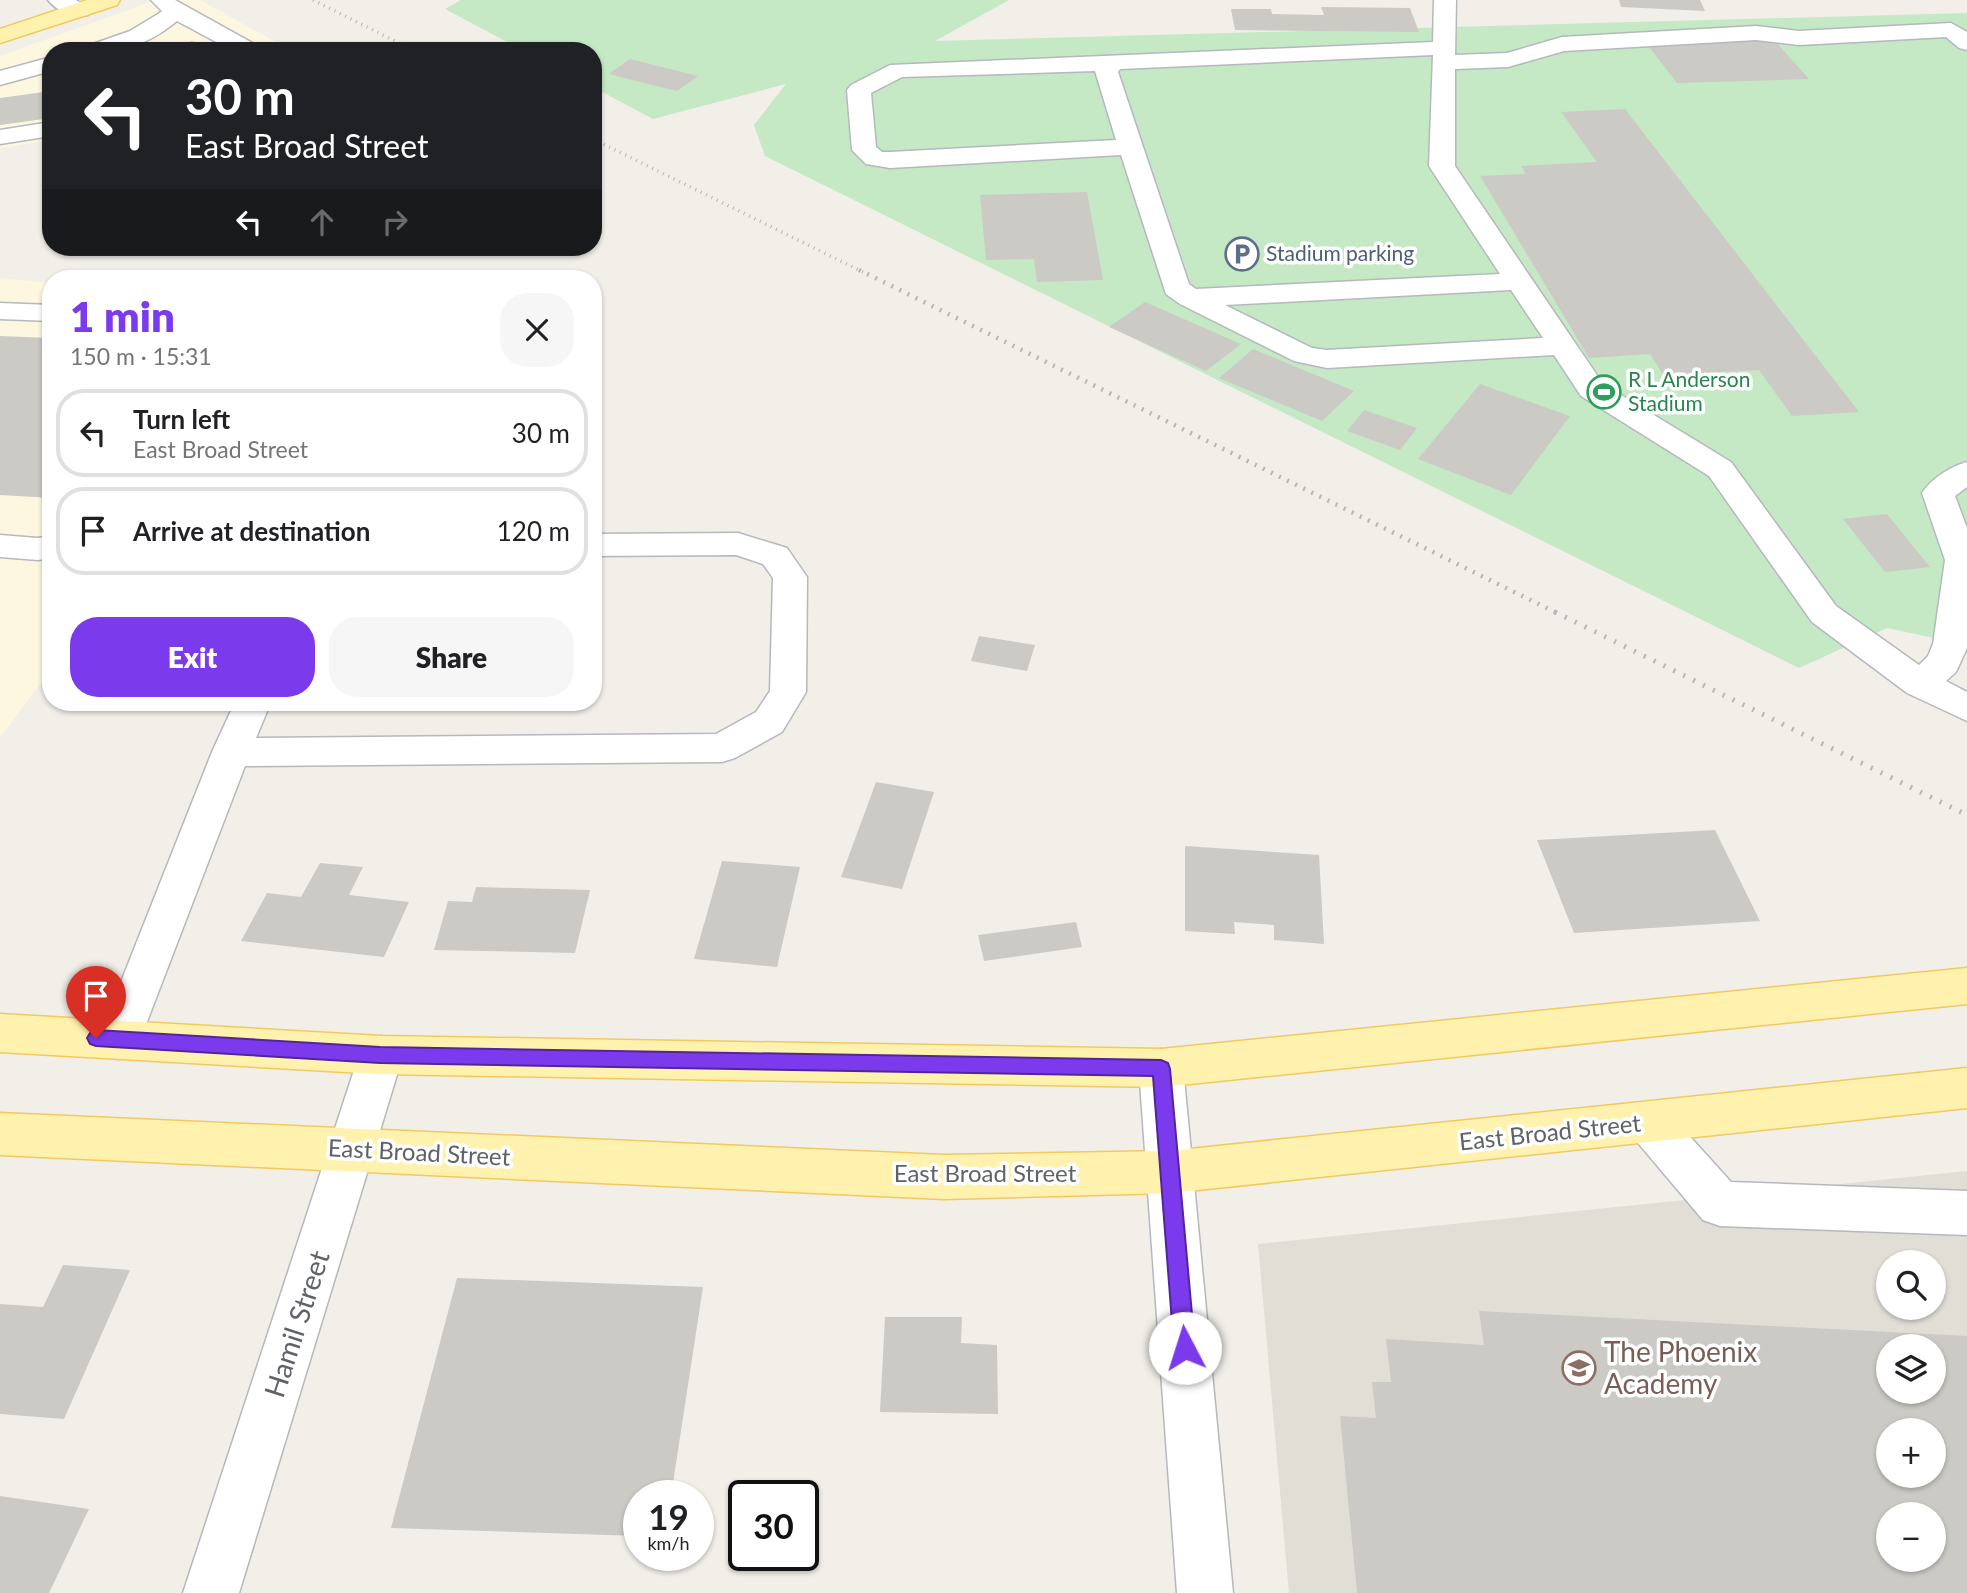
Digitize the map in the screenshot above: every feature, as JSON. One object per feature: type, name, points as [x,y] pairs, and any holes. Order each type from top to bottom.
[{"type":"main road","points":[[0,36],[108,0]]},
{"type":"main road","points":[[0,1033],[380,1055],[1161,1069],[1967,986]]},
{"type":"main road","name":"East Broad Street","points":[[0,1134],[944,1177],[1170,1172],[1967,1088]]},
{"type":"street","points":[[59,0],[80,10]]},
{"type":"street","points":[[1445,0],[1442,166],[1592,390],[1720,469],[1824,614],[1920,684],[1967,708]]},
{"type":"street","points":[[127,42],[158,26],[169,5],[234,42]]},
{"type":"street","points":[[1131,147],[875,159],[864,150],[859,90],[898,70],[1112,64],[1127,60],[1443,55],[1508,60],[1562,44],[1756,33],[1799,38],[1951,30],[1967,43]]},
{"type":"street","points":[[1112,64],[1106,71],[1177,288],[1190,298],[1304,355],[1327,359],[1563,346]]},
{"type":"street","points":[[0,78],[42,66]]},
{"type":"street","points":[[0,137],[42,130]]},
{"type":"street","points":[[1190,298],[1520,281]]},
{"type":"street","points":[[0,311],[42,313]]},
{"type":"street","points":[[1920,684],[1943,663],[1951,644],[1962,560],[1938,493],[1967,472]]},
{"type":"street","points":[[231,752],[722,748],[769,722],[788,692],[790,577],[775,556],[738,544],[602,545]]},
{"type":"street","points":[[0,546],[42,548]]},
{"type":"street","points":[[120,1040],[249,711]]},
{"type":"street","name":"Hamil Street","points":[[211,1593],[353,1150],[380,1055]]},
{"type":"street","points":[[1161,1069],[1205,1593]]},
{"type":"street","points":[[1649,1123],[1720,1204],[1967,1213]]},
{"type":"shaded area","points":[[156,0],[200,0],[276,42],[42,42],[42,141],[0,148],[0,56]]},
{"type":"shaded area","points":[[0,278],[42,282],[42,681],[0,738]]},
{"type":"shaded area","name":"The Phoenix Academy","points":[[1967,1171],[1967,1593],[1289,1593],[1258,1244]]},
{"type":"green space","name":"R L Anderson Stadium","points":[[461,0],[1009,0],[935,41],[1967,13],[1967,645],[1887,628],[1799,668],[765,156],[754,125],[786,84],[653,119],[602,92],[602,42],[507,42],[445,9]]},
{"type":"building","points":[[1619,0],[1700,0],[1705,11],[1621,7]]},
{"type":"building","points":[[1321,7],[1410,8],[1419,32],[1235,30],[1231,9],[1271,9],[1272,14],[1324,15]]},
{"type":"building","points":[[1773,39],[1809,79],[1677,83],[1646,43]]},
{"type":"building","points":[[630,59],[698,76],[677,91],[609,74]]},
{"type":"building","points":[[42,92],[42,119],[0,125],[0,98]]},
{"type":"building","points":[[1625,109],[1859,412],[1792,416],[1759,370],[1663,375],[1650,354],[1589,358],[1480,176],[1526,174],[1521,166],[1597,162],[1561,112]]},
{"type":"building","points":[[1087,192],[1103,280],[1037,282],[1034,259],[986,260],[980,195]]},
{"type":"building","points":[[1145,302],[1241,344],[1206,371],[1109,327]]},
{"type":"building","points":[[0,336],[42,338],[42,497],[0,495]]},
{"type":"building","points":[[1253,349],[1354,391],[1322,421],[1219,378]]},
{"type":"building","points":[[1480,384],[1570,416],[1511,495],[1418,459]]},
{"type":"building","points":[[1364,410],[1417,428],[1400,450],[1347,431]]},
{"type":"building","points":[[1887,514],[1930,567],[1885,572],[1843,519]]},
{"type":"building","points":[[979,636],[1035,645],[1027,671],[971,661]]},
{"type":"building","points":[[876,782],[934,792],[902,889],[841,877]]},
{"type":"building","points":[[1715,830],[1760,921],[1574,933],[1537,840]]},
{"type":"building","points":[[1185,846],[1319,855],[1324,944],[1274,940],[1274,925],[1234,922],[1235,934],[1185,931]]},
{"type":"building","points":[[722,861],[800,867],[777,967],[694,959]]},
{"type":"building","points":[[320,863],[363,867],[349,895],[409,902],[384,957],[241,941],[267,893],[301,897]]},
{"type":"building","points":[[476,887],[590,890],[575,953],[434,950],[448,901],[472,902]]},
{"type":"building","points":[[1076,922],[1082,947],[984,961],[978,935]]},
{"type":"building","points":[[63,1265],[130,1270],[64,1419],[0,1414],[0,1304],[43,1307]]},
{"type":"building","points":[[457,1278],[703,1287],[673,1480],[623,1480],[623,1535],[391,1528]]},
{"type":"building","points":[[1479,1311],[1928,1334],[1876,1334],[1876,1404],[1946,1404],[1946,1335],[1967,1336],[1967,1593],[1357,1593],[1340,1416],[1376,1418],[1372,1382],[1391,1382],[1386,1339],[1484,1345]]},
{"type":"building","points":[[885,1317],[962,1317],[961,1343],[997,1345],[998,1414],[880,1412]]},
{"type":"building","points":[[0,1496],[89,1509],[49,1593],[0,1593]]},
{"type":"railway","points":[[313,0],[397,42]]},
{"type":"railway","points":[[602,143],[863,272]]},
{"type":"railway","points":[[859,270],[1559,614]]},
{"type":"railway","points":[[1555,612],[1967,815]]},
{"type":"place","name":"Stadium parking","points":[[1242,254]]},
{"type":"place","name":"R L Anderson Stadium","points":[[1604,392]]},
{"type":"place","name":"The Phoenix Academy","points":[[1579,1368]]},
{"type":"route","points":[[96,1038],[380,1055],[1161,1069],[1185,1348]]}]
